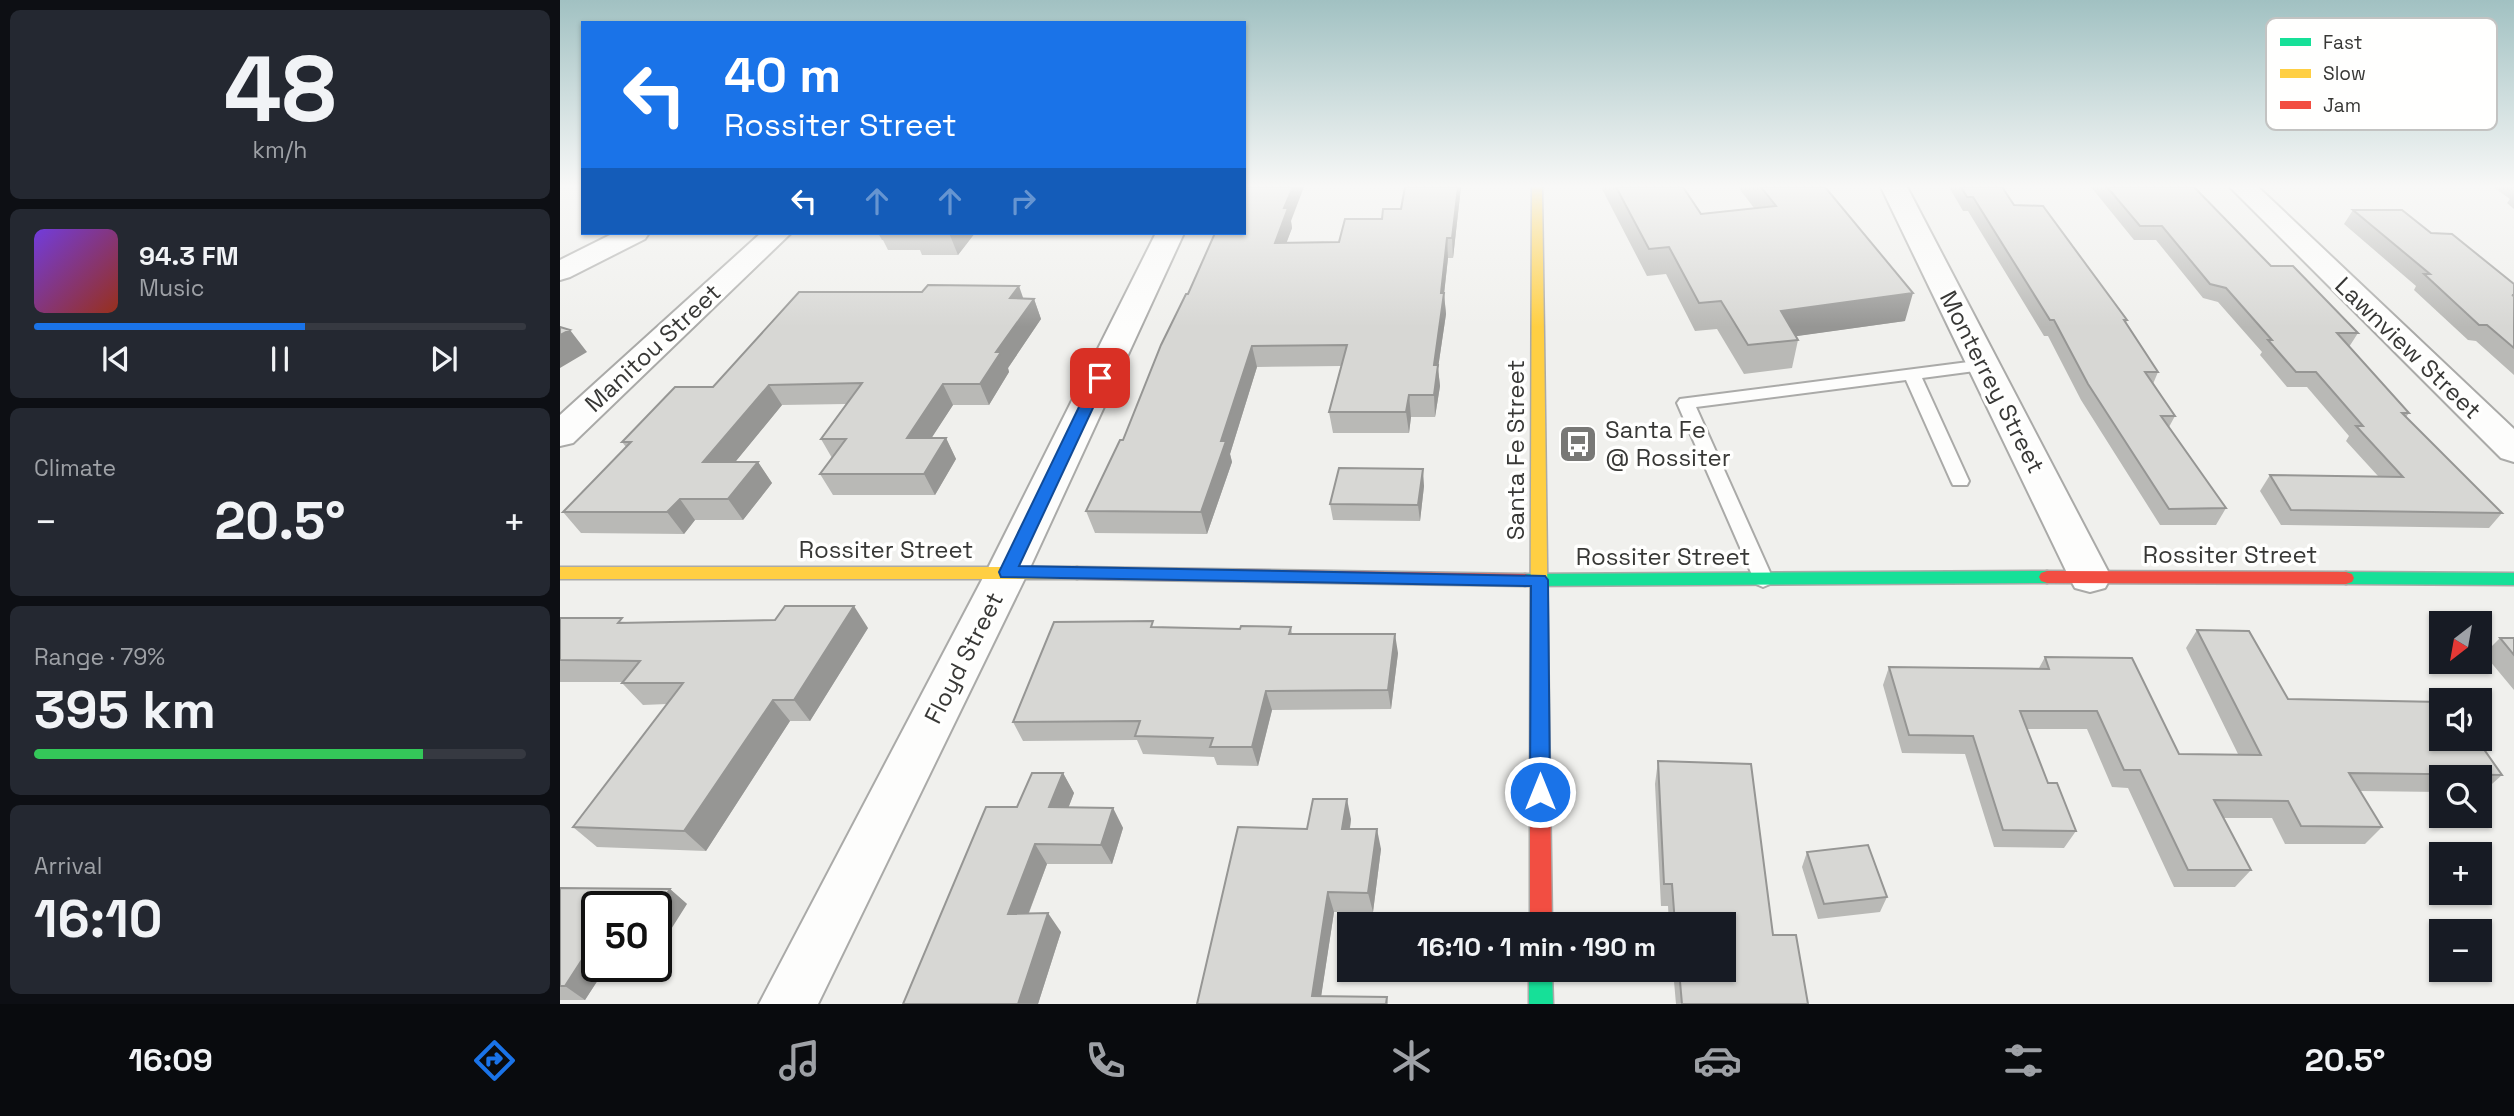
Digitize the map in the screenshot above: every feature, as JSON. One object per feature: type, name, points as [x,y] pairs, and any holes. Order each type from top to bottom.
[{"type":"street","name":"Santa Fe Street","points":[[1537,234],[1541,912]]},
{"type":"street","name":"Monterrey Street","points":[[1918,234],[2091,577]]},
{"type":"street","name":"Lawnview Street","points":[[2291,234],[2514,450]]},
{"type":"street","points":[[560,271],[631,235]]},
{"type":"street","name":"Manitou Street","points":[[560,435],[775,235]]},
{"type":"street","name":"Floyd Street","points":[[788,1004],[1007,572],[1169,235]]},
{"type":"street","name":"Rossiter Street","points":[[560,573],[1007,572],[1539,580],[2091,577],[2514,579]]},
{"type":"street","points":[[1541,982],[1541,1004]]},
{"type":"lane","points":[[1763,579],[1686,403],[1984,365]]},
{"type":"lane","points":[[1912,374],[1960,481]]},
{"type":"building","points":[[1278,234],[1275,243],[1339,242],[1341,234],[1452,234],[1452,238],[1447,238],[1441,293],[1444,293],[1434,365],[1438,365],[1434,395],[1409,395],[1406,412],[1329,412],[1347,345],[1252,346],[1221,441],[1226,441],[1201,512],[1086,511],[1120,440],[1123,440],[1161,345],[1188,294],[1214,235]]},
{"type":"building","points":[[1641,234],[1864,234],[1913,293],[1781,311],[1798,340],[1748,345],[1721,301],[1699,303],[1669,247],[1649,249]]},
{"type":"building","points":[[1996,234],[2064,234],[2127,320],[2124,320],[2158,372],[2145,372],[2175,416],[2161,416],[2226,508],[2169,509],[2088,384],[2054,320],[2050,320]]},
{"type":"building","points":[[2168,234],[2240,234],[2271,266],[2293,266],[2358,333],[2337,333],[2409,413],[2402,413],[2502,513],[2291,510],[2270,475],[2403,477],[2356,426],[2363,426],[2316,372],[2296,372],[2226,288],[2210,284]]},
{"type":"building","points":[[2382,234],[2452,234],[2514,284],[2514,348],[2487,325],[2479,325],[2424,274],[2430,274]]},
{"type":"building","points":[[928,285],[1019,286],[1010,298],[1034,299],[996,352],[1001,352],[980,384],[943,384],[907,438],[946,438],[924,474],[820,474],[846,439],[821,439],[862,383],[769,385],[703,462],[758,462],[728,499],[680,499],[667,512],[563,512],[631,442],[622,442],[675,387],[713,387],[799,292],[922,292]]},
{"type":"building","points":[[560,327],[570,330],[560,335]]},
{"type":"building","points":[[1339,468],[1423,469],[1418,505],[1330,504]]},
{"type":"building","points":[[785,606],[854,606],[794,700],[773,700],[684,831],[573,827],[683,683],[622,683],[640,661],[560,660],[560,618],[622,618],[618,623],[775,620]]},
{"type":"building","points":[[1153,621],[1151,627],[1291,627],[1289,634],[1395,634],[1388,690],[1266,691],[1252,747],[1210,747],[1213,738],[1135,736],[1140,721],[1013,722],[1054,622]]},
{"type":"building","points":[[2197,630],[2249,631],[2288,699],[2429,702],[2429,751],[2485,751],[2502,775],[2492,775],[2492,765],[2429,765],[2429,774],[2349,773],[2382,827],[2301,826],[2288,801],[2214,800],[2251,870],[2188,870],[2140,770],[2124,770],[2097,711],[2020,711],[2048,783],[2057,783],[2076,831],[2003,830],[1973,736],[1909,735],[1889,667],[2049,669],[2045,657],[2132,658],[2179,754],[2261,755]]},
{"type":"building","points":[[2500,638],[2514,638],[2514,655]]},
{"type":"building","points":[[1658,761],[1751,764],[1773,935],[1796,935],[1808,1004],[1682,1004],[1680,982],[1736,982],[1736,912],[1674,912],[1672,884],[1664,884]]},
{"type":"building","points":[[1032,773],[1063,773],[1049,807],[1113,808],[1101,845],[1035,844],[1008,914],[1048,913],[1018,1004],[903,1004],[986,807],[1017,807]]},
{"type":"building","points":[[1313,799],[1347,799],[1342,829],[1377,829],[1368,893],[1328,892],[1312,996],[1387,997],[1386,1004],[1197,1004],[1238,827],[1307,829]]},
{"type":"building","points":[[1868,845],[1887,897],[1824,904],[1807,852]]},
{"type":"building","points":[[560,888],[670,889],[581,891],[581,961],[565,986],[560,986]]},
{"type":"traffic: fast","points":[[1525,580],[2047,577]]},
{"type":"traffic: fast","points":[[2346,578],[2514,579]]},
{"type":"traffic: fast","points":[[1541,982],[1541,1004]]},
{"type":"traffic: slow","points":[[1537,234],[1540,785]]},
{"type":"traffic: slow","points":[[560,573],[1077,573]]},
{"type":"traffic: jam","points":[[1077,573],[1525,580]]},
{"type":"traffic: jam","points":[[2047,577],[2346,578]]},
{"type":"traffic: jam","points":[[1540,785],[1541,912]]},
{"type":"place","name":"Santa Fe @ Rossiter","points":[[1578,444]]},
{"type":"route","points":[[1100,378],[1007,572],[1539,580],[1540,792]]}]
